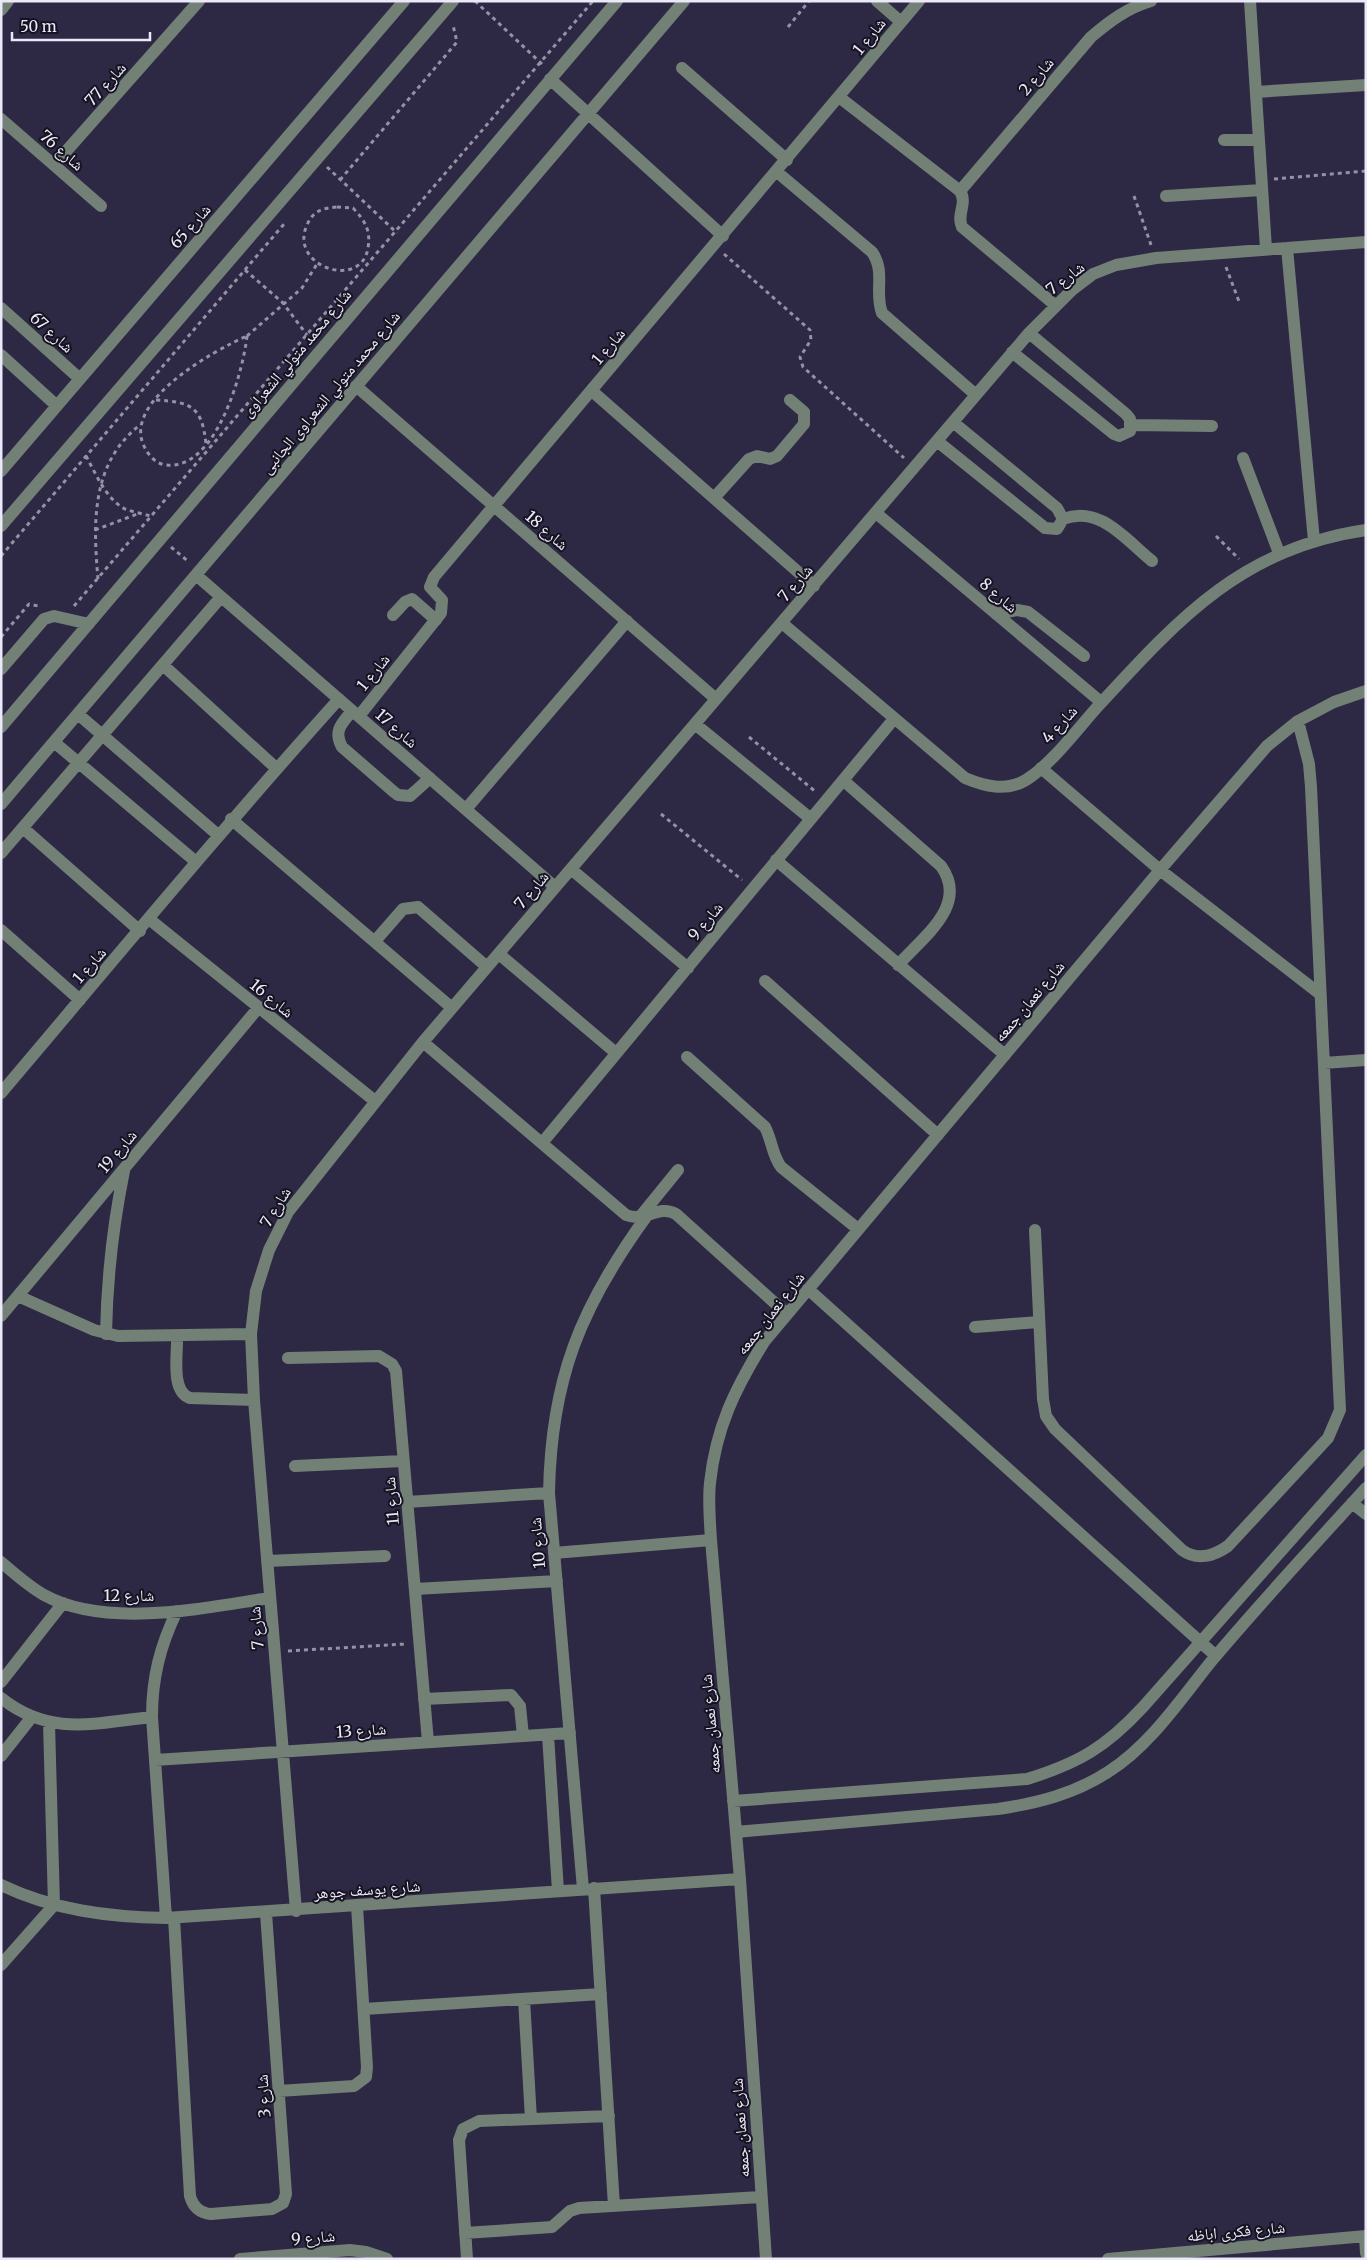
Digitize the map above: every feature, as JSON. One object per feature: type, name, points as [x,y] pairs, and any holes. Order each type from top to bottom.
[{"type":"street","points":[[1,10],[8,1]]},
{"type":"street","name":"شارع 77","points":[[54,165],[199,1]]},
{"type":"street","name":"شارع 65","points":[[1,471],[404,1]]},
{"type":"street","points":[[1,526],[453,1]]},
{"type":"street","name":"شارع محمد متولي الشعراوى","points":[[1,726],[617,1]]},
{"type":"street","name":"شارع محمد متولي الشعراوى الجانبى","points":[[1,804],[684,1]]},
{"type":"street","points":[[878,1],[901,22]]},
{"type":"street","name":"شارع 1","points":[[430,778],[410,796],[398,795],[342,747],[339,742],[338,730],[340,724],[355,714],[441,613],[443,605],[440,596],[430,587],[431,580],[719,241],[919,1]]},
{"type":"street","name":"شارع 2","points":[[960,191],[1091,37],[1112,19],[1136,6],[1151,1]]},
{"type":"street","points":[[1250,1],[1266,249]]},
{"type":"street","points":[[682,68],[787,160]]},
{"type":"street","points":[[552,77],[719,241]]},
{"type":"street","points":[[1256,92],[1366,85]]},
{"type":"street","points":[[839,98],[960,191],[964,200],[960,218],[962,227],[1056,305]]},
{"type":"street","name":"شارع 76","points":[[1,119],[101,206]]},
{"type":"street","points":[[1224,140],[1259,140]]},
{"type":"street","points":[[777,172],[872,252],[880,267],[878,294],[882,313],[976,395]]},
{"type":"street","points":[[1166,196],[1262,185]]},
{"type":"street","name":"شارع 7","points":[[296,1911],[254,1400],[252,1334],[256,1291],[269,1250],[288,1212],[423,1042],[915,468],[1012,352],[1056,305],[1093,274],[1116,265],[1156,258],[1366,242]]},
{"type":"street","points":[[1286,248],[1314,541]]},
{"type":"street","name":"شارع 67","points":[[1,308],[80,379]]},
{"type":"street","points":[[1029,333],[1126,414],[1132,425]]},
{"type":"street","points":[[1012,352],[1114,434],[1125,434],[1132,425]]},
{"type":"street","points":[[1,355],[57,406]]},
{"type":"street","name":"شارع 18","points":[[356,386],[716,699]]},
{"type":"street","points":[[592,391],[814,586]]},
{"type":"street","points":[[714,498],[749,459],[757,456],[770,459],[777,456],[804,424],[804,412],[790,400]]},
{"type":"street","points":[[953,422],[1057,508],[1063,519]]},
{"type":"street","points":[[1132,425],[1212,426]]},
{"type":"street","points":[[937,441],[1045,528],[1056,529],[1063,519],[1085,514],[1096,517],[1106,522],[1152,561]]},
{"type":"street","points":[[1243,458],[1279,553]]},
{"type":"street","name":"شارع 8","points":[[876,513],[1101,702]]},
{"type":"street","name":"شارع 4","points":[[782,623],[893,720],[964,778],[984,786],[1005,787],[1025,781],[1042,768],[1101,702],[1188,614],[1216,590],[1279,553],[1314,541],[1366,530]]},
{"type":"street","name":"شارع 17","points":[[198,572],[221,597],[556,887]]},
{"type":"street","points":[[1,853],[221,597]]},
{"type":"street","points":[[393,615],[405,602],[412,600],[436,620]]},
{"type":"street","points":[[996,614],[1017,610],[1028,612],[1084,656]]},
{"type":"street","points":[[1,668],[44,619],[54,616],[89,624]]},
{"type":"street","points":[[466,809],[627,621]]},
{"type":"street","points":[[163,664],[276,768]]},
{"type":"street","name":"شارع نعمان جمعه","points":[[766,2259],[760,2197],[740,1879],[711,1540],[710,1484],[719,1433],[737,1385],[764,1342],[787,1314],[1160,870],[1267,746],[1298,721],[1334,702],[1366,691]]},
{"type":"street","name":"شارع 1","points":[[1,1093],[140,931],[195,861],[338,699]]},
{"type":"street","points":[[78,715],[218,835]]},
{"type":"street","name":"شارع 9","points":[[542,1143],[893,720]]},
{"type":"street","points":[[1035,1230],[1043,1399],[1046,1416],[1055,1429],[1188,1555],[1216,1554],[1228,1546],[1328,1438],[1340,1410],[1311,787],[1308,764],[1298,721]]},
{"type":"street","points":[[695,724],[811,819]]},
{"type":"street","points":[[54,742],[195,861]]},
{"type":"street","points":[[1042,768],[1160,870],[1320,994]]},
{"type":"street","points":[[844,781],[941,866],[948,876],[952,888],[950,901],[945,913],[898,965]]},
{"type":"street","points":[[231,819],[452,1008]]},
{"type":"street","points":[[23,828],[140,931]]},
{"type":"street","points":[[776,860],[1005,1055]]},
{"type":"street","points":[[571,869],[688,968]]},
{"type":"street","points":[[375,941],[403,909],[418,907],[487,967]]},
{"type":"street","name":"شارع 16","points":[[149,919],[375,1102]]},
{"type":"street","points":[[1,930],[80,1000]]},
{"type":"street","points":[[499,954],[616,1053]]},
{"type":"street","points":[[764,981],[938,1135]]},
{"type":"street","name":"شارع 19","points":[[1,1316],[259,1007]]},
{"type":"street","points":[[423,1042],[626,1215],[643,1218],[661,1210],[676,1214],[787,1314]]},
{"type":"street","points":[[686,1057],[765,1127],[774,1155],[782,1166],[858,1229]]},
{"type":"street","points":[[1324,1063],[1366,1060]]},
{"type":"street","points":[[106,1334],[108,1278],[114,1223],[124,1168]]},
{"type":"street","name":"شارع 10","points":[[614,2206],[601,1994],[570,1733],[549,1494],[552,1430],[565,1367],[576,1337],[604,1279],[643,1218],[678,1170]]},
{"type":"street","points":[[808,1289],[1216,1656]]},
{"type":"street","points":[[18,1296],[106,1334],[130,1337],[252,1334]]},
{"type":"street","points":[[975,1327],[1039,1322]]},
{"type":"street","points":[[178,1336],[178,1386],[182,1394],[190,1398],[254,1400]]},
{"type":"street","name":"شارع 11","points":[[288,1358],[378,1356],[392,1364],[396,1371],[428,1742]]},
{"type":"street","points":[[734,1802],[1027,1779],[1060,1768],[1091,1753],[1119,1732],[1366,1455]]},
{"type":"street","points":[[295,1466],[404,1461]]},
{"type":"street","points":[[736,1832],[998,1809],[1058,1797],[1085,1786],[1110,1771],[1133,1753],[1216,1656],[1366,1488]]},
{"type":"street","points":[[407,1502],[549,1494]]},
{"type":"street","points":[[1352,1503],[1366,1514]]},
{"type":"street","points":[[554,1553],[711,1540]]},
{"type":"street","points":[[267,1561],[386,1556]]},
{"type":"street","name":"شارع 12","points":[[1,1562],[30,1586],[63,1604],[98,1612],[177,1611],[270,1598]]},
{"type":"street","points":[[415,1589],[557,1580]]},
{"type":"street","points":[[1,1682],[63,1604]]},
{"type":"street","points":[[170,1918],[155,1760],[152,1689],[156,1662],[165,1636],[177,1611]]},
{"type":"street","points":[[424,1699],[511,1695],[520,1706],[523,1736]]},
{"type":"street","points":[[1,1698],[31,1718],[49,1723],[67,1725],[152,1716]]},
{"type":"street","points":[[1,1756],[31,1718]]},
{"type":"street","points":[[1,1965],[54,1905],[49,1723]]},
{"type":"street","name":"شارع 13","points":[[155,1760],[570,1733]]},
{"type":"street","points":[[548,1734],[558,1891]]},
{"type":"street","name":"شارع يوسف جوهر","points":[[1,1885],[26,1897],[92,1914],[170,1918],[296,1911],[740,1879]]},
{"type":"street","points":[[278,2091],[354,2086],[362,2081],[367,2067],[357,1906]]},
{"type":"street","name":"شارع 3","points":[[170,1918],[190,2196],[195,2207],[205,2214],[212,2214],[272,2209],[283,2203],[286,2194],[266,1913]]},
{"type":"street","points":[[364,2009],[601,1994]]},
{"type":"street","points":[[524,1999],[531,2119]]},
{"type":"street","points":[[467,2259],[459,2140],[464,2129],[479,2121],[608,2116]]},
{"type":"street","points":[[465,2233],[552,2227],[574,2209],[760,2197]]},
{"type":"street","points":[[1365,2236],[1366,2253]]},
{"type":"street","name":"شارع فكرى اباظه","points":[[1108,2259],[1365,2236]]},
{"type":"street","name":"شارع 9","points":[[240,2259],[350,2250],[366,2252],[386,2259]]},
{"type":"path","points":[[475,1],[541,63],[552,77]]},
{"type":"path","points":[[70,611],[593,1]]},
{"type":"path","points":[[788,27],[809,1]]},
{"type":"path","points":[[340,180],[457,42],[452,26],[457,20]]},
{"type":"path","points":[[318,157],[340,180],[410,244]]},
{"type":"path","points":[[324,177],[330,170]]},
{"type":"path","points":[[1262,185],[1366,172]]},
{"type":"path","points":[[1134,196],[1156,258]]},
{"type":"path","points":[[337,206],[353,208],[364,219],[370,235],[367,253],[360,264],[346,271],[329,269],[317,264],[304,246],[304,232],[310,218],[320,209],[337,206]]},
{"type":"path","points":[[1,556],[287,220]]},
{"type":"path","points":[[719,241],[810,330],[811,340],[800,358],[803,367],[915,468]]},
{"type":"path","points":[[1220,253],[1240,304]]},
{"type":"path","points":[[98,579],[94,530],[101,484],[114,451],[124,437],[140,425],[163,389],[221,347],[247,336],[302,288],[317,264]]},
{"type":"path","points":[[245,270],[283,303],[307,335]]},
{"type":"path","points":[[140,425],[141,441],[149,456],[165,465],[183,463],[200,453],[213,436],[234,392],[244,364],[247,336]]},
{"type":"path","points":[[156,400],[175,401],[191,405],[201,416],[206,444]]},
{"type":"path","points":[[86,456],[101,484],[115,502],[126,509],[152,516]]},
{"type":"path","points":[[94,530],[141,513]]},
{"type":"path","points":[[1216,536],[1249,569]]},
{"type":"path","points":[[160,538],[198,572]]},
{"type":"path","points":[[1,637],[29,604],[45,607]]},
{"type":"path","points":[[749,737],[827,800]]},
{"type":"path","points":[[661,814],[753,889]]},
{"type":"path","points":[[274,1652],[419,1644]]}]
